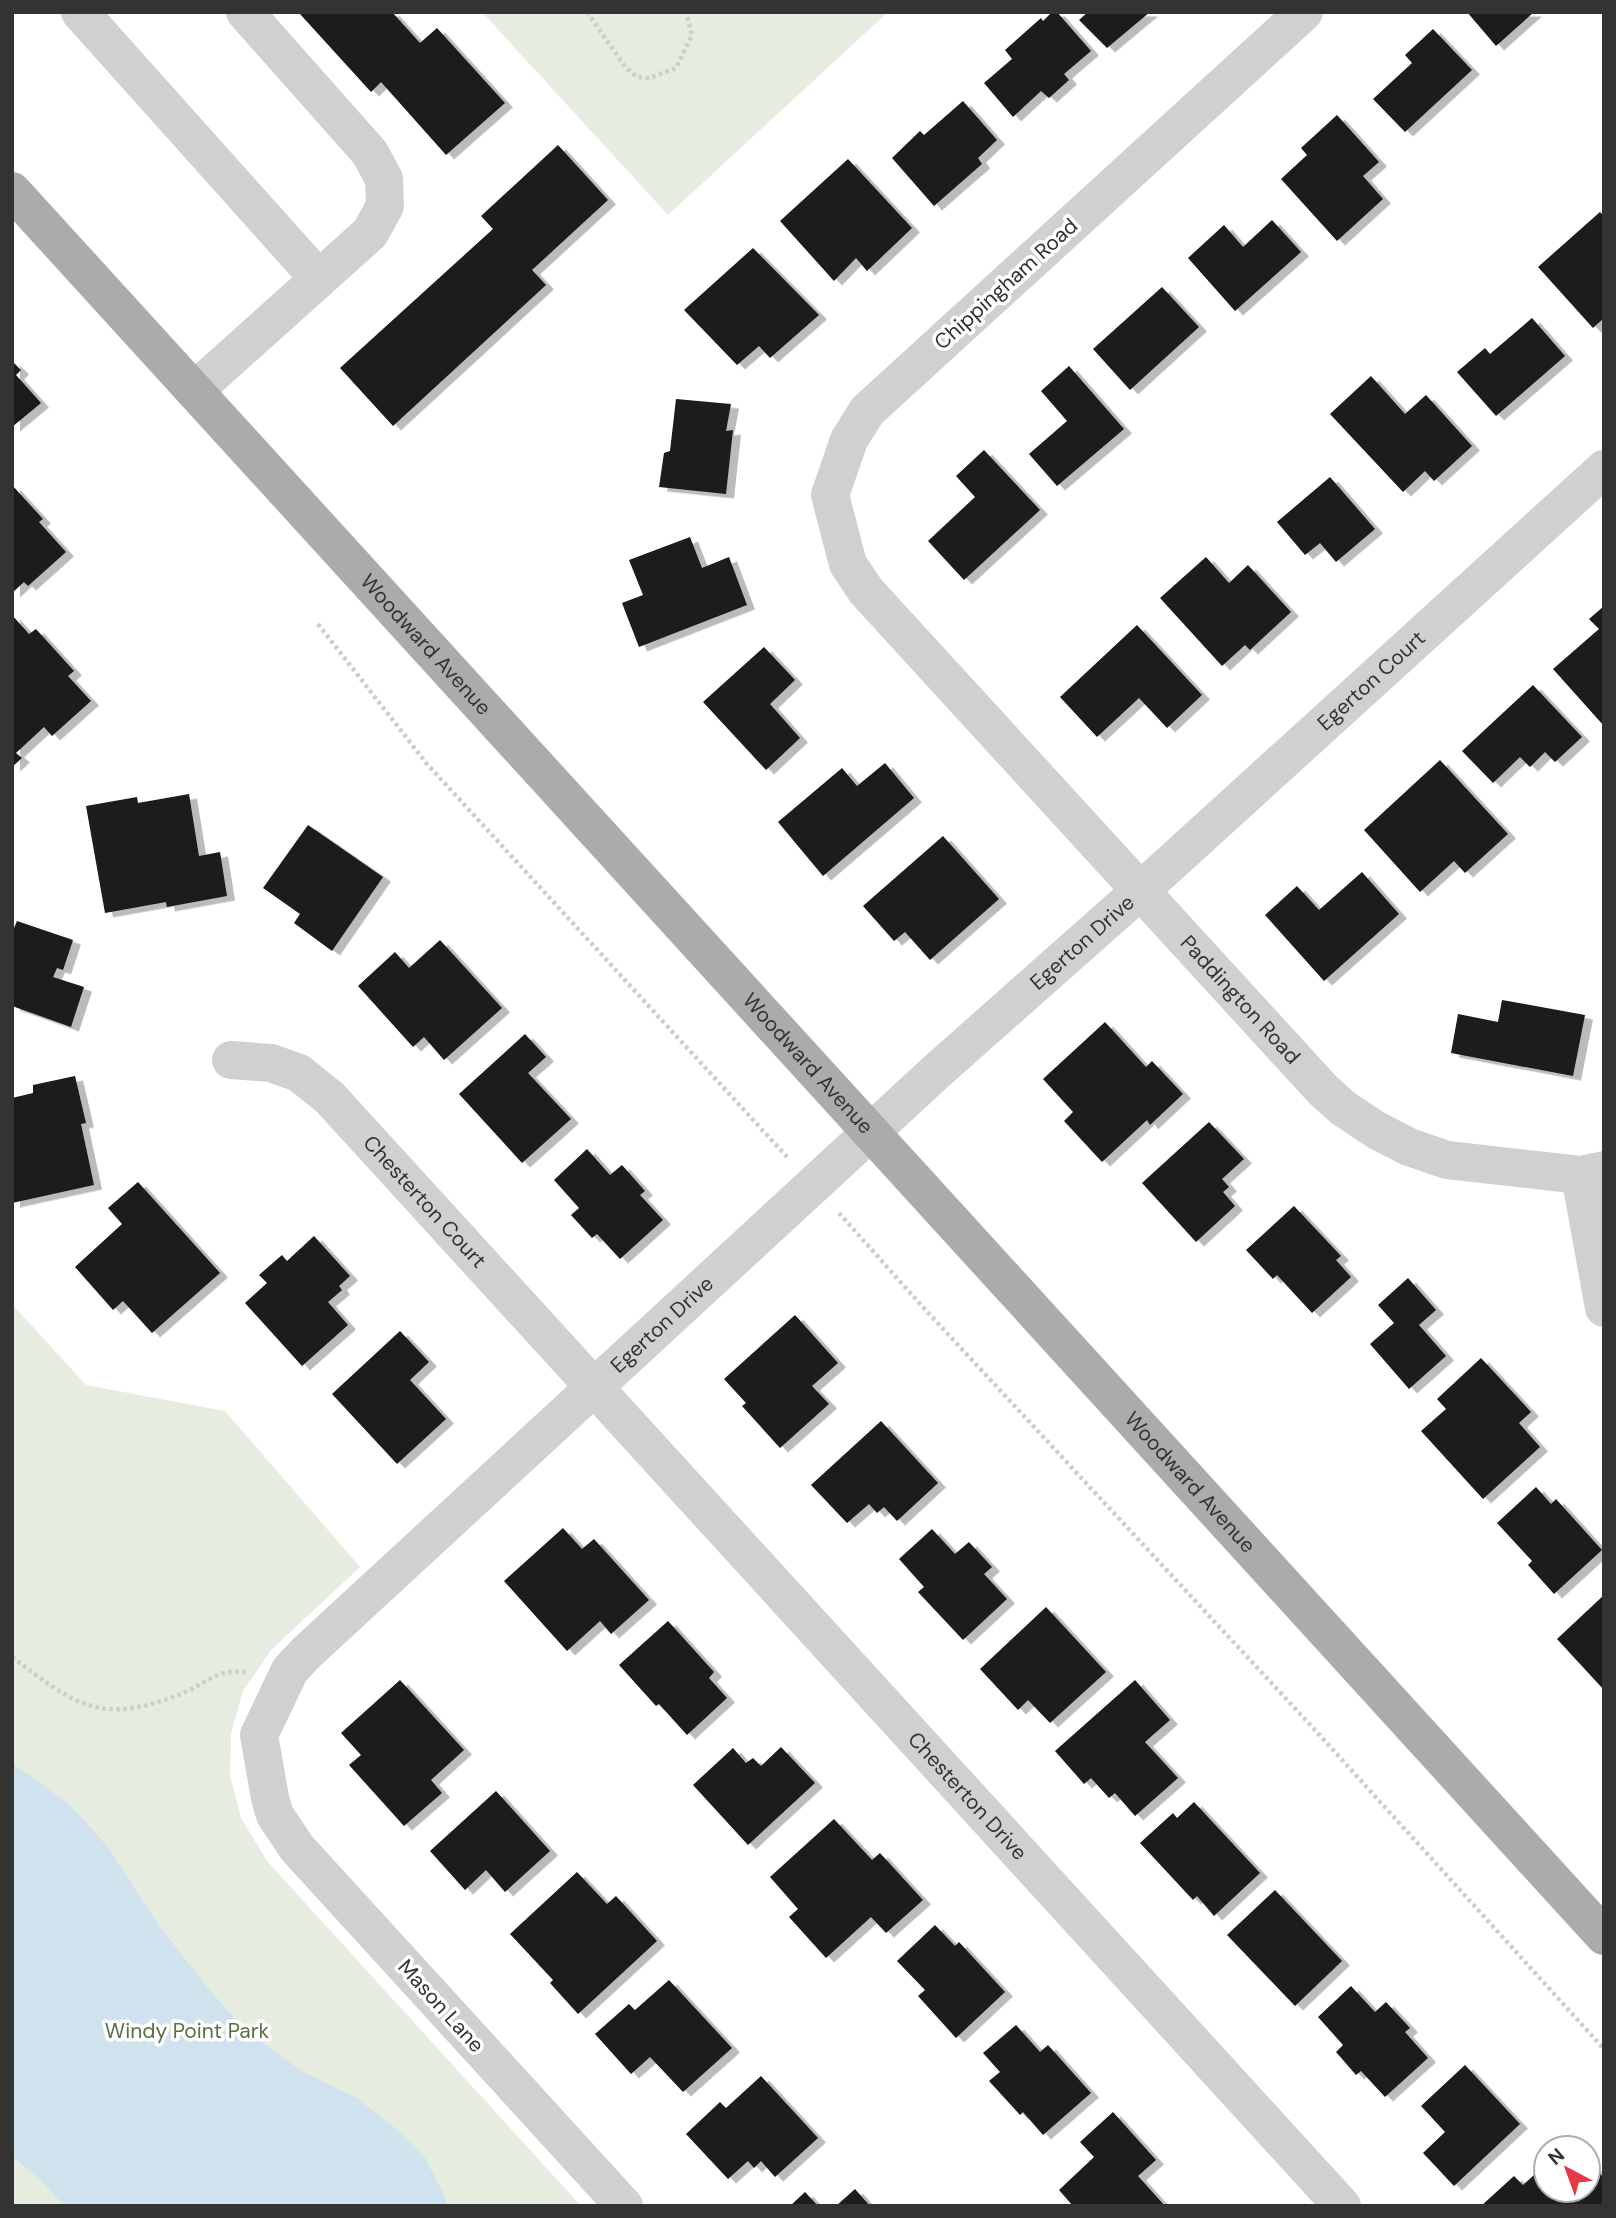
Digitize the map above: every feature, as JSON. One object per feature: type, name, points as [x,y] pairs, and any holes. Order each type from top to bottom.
[{"type":"main road","name":"Woodward Avenue","points":[[12,191],[1604,1936]]},
{"type":"street","points":[[80,12],[319,279]]},
{"type":"street","points":[[194,391],[370,233],[385,206],[384,179],[370,153],[245,12]]},
{"type":"street","name":"Chippingham Road","points":[[879,606],[848,564],[830,495],[849,440],[867,411],[1304,12]]},
{"type":"street","name":"Egerton Court","points":[[1139,892],[1604,469]]},
{"type":"street","name":"Paddington Road","points":[[879,606],[1322,1090],[1376,1130],[1409,1147],[1447,1160],[1592,1173],[1604,1308]]},
{"type":"street","name":"Egerton Drive","points":[[270,1798],[259,1735],[290,1670],[937,1071],[1139,892]]},
{"type":"street","name":"Chesterton Court","points":[[231,1060],[271,1063],[299,1073],[330,1098],[594,1387]]},
{"type":"street","name":"Chesterton Drive","points":[[594,1387],[1342,2206]]},
{"type":"street","name":"Mason Lane","points":[[270,1798],[275,1815],[297,1848],[624,2206]]},
{"type":"path","points":[[587,12],[626,68],[636,77],[649,78],[676,68],[685,54],[692,35],[686,12]]},
{"type":"path","points":[[318,624],[427,764],[796,1167]]},
{"type":"path","points":[[835,1210],[1315,1730],[1604,2049]]},
{"type":"path","points":[[12,1657],[57,1690],[87,1706],[123,1711],[176,1696],[223,1673],[290,1670]]},
{"type":"green space","points":[[482,12],[888,12],[668,215]]},
{"type":"green space","name":"Windy Point Park","points":[[12,1304],[86,1385],[225,1411],[360,1567],[271,1650],[243,1691],[231,1733],[230,1775],[241,1818],[267,1861],[581,2206],[12,2206]]},
{"type":"water","points":[[12,1764],[70,1805],[107,1846],[160,1927],[243,2028],[301,2071],[357,2098],[396,2129],[425,2158],[447,2206],[64,2206],[40,2179],[12,2156]]},
{"type":"building","points":[[392,12],[420,43],[437,28],[505,103],[446,155],[381,82],[371,92],[300,14]]},
{"type":"building","points":[[1052,12],[1057,12],[1091,51],[1064,74],[1069,80],[1049,98],[1041,91],[1013,117],[984,83],[1012,59],[1005,50],[1041,18],[1043,21]]},
{"type":"building","points":[[1088,12],[1150,12],[1107,48],[1079,20]]},
{"type":"building","points":[[1467,12],[1534,12],[1496,46]]},
{"type":"building","points":[[1433,29],[1472,70],[1405,132],[1373,99],[1412,63],[1405,55]]},
{"type":"building","points":[[963,101],[997,140],[978,158],[982,164],[934,206],[892,158],[920,131],[924,135]]},
{"type":"building","points":[[1337,115],[1379,162],[1363,176],[1383,199],[1337,241],[1281,179],[1307,155],[1301,148]]},
{"type":"building","points":[[558,145],[608,200],[532,270],[546,285],[393,426],[340,368],[493,229],[481,216]]},
{"type":"building","points":[[848,159],[912,228],[867,271],[856,258],[834,281],[780,221]]},
{"type":"building","points":[[1600,212],[1604,216],[1604,318],[1593,328],[1538,267]]},
{"type":"building","points":[[1272,220],[1301,252],[1235,311],[1188,258],[1224,225],[1243,247]]},
{"type":"building","points":[[753,248],[819,315],[770,358],[759,346],[737,365],[684,310]]},
{"type":"building","points":[[1162,287],[1199,327],[1130,390],[1093,349]]},
{"type":"building","points":[[1532,318],[1565,356],[1496,416],[1457,372],[1485,348],[1490,354]]},
{"type":"building","points":[[12,361],[21,370],[16,375],[41,403],[12,427]]},
{"type":"building","points":[[1069,366],[1124,429],[1057,486],[1029,454],[1067,421],[1041,391]]},
{"type":"building","points":[[1371,376],[1405,414],[1426,395],[1472,446],[1434,481],[1425,471],[1403,492],[1330,414]]},
{"type":"building","points":[[676,399],[731,404],[726,431],[733,430],[726,494],[659,487],[664,453],[670,451]]},
{"type":"building","points":[[984,450],[1040,510],[964,580],[928,541],[975,497],[956,476]]},
{"type":"building","points":[[1330,477],[1375,529],[1336,562],[1320,543],[1305,555],[1277,522]]},
{"type":"building","points":[[12,485],[43,519],[39,522],[66,552],[28,586],[24,582],[12,593]]},
{"type":"building","points":[[690,537],[702,568],[729,557],[747,605],[639,647],[622,603],[643,595],[629,560]]},
{"type":"building","points":[[1206,557],[1229,583],[1248,565],[1291,612],[1250,650],[1245,645],[1222,666],[1160,598]]},
{"type":"building","points":[[1604,606],[1604,726],[1553,669],[1599,629],[1589,619]]},
{"type":"building","points":[[12,615],[29,634],[36,629],[74,671],[68,676],[91,701],[52,736],[44,727],[16,753],[22,758],[12,767]]},
{"type":"building","points":[[1137,625],[1202,695],[1167,728],[1139,698],[1097,737],[1060,697]]},
{"type":"building","points":[[764,647],[795,680],[770,704],[800,738],[766,770],[703,702]]},
{"type":"building","points":[[1533,685],[1582,737],[1555,762],[1545,752],[1530,767],[1520,757],[1493,783],[1462,751]]},
{"type":"building","points":[[1440,760],[1508,834],[1465,873],[1454,861],[1420,892],[1364,830]]},
{"type":"building","points":[[885,763],[914,798],[823,876],[778,822],[842,768],[857,786]]},
{"type":"building","points":[[189,794],[199,856],[220,852],[227,896],[167,907],[166,902],[105,913],[86,806],[137,797],[138,803]]},
{"type":"building","points":[[308,825],[383,877],[332,951],[294,923],[300,914],[263,888]]},
{"type":"building","points":[[943,836],[999,899],[930,960],[905,932],[894,941],[863,906]]},
{"type":"building","points":[[1362,872],[1399,914],[1324,981],[1265,915],[1297,886],[1319,910]]},
{"type":"building","points":[[17,921],[73,940],[63,970],[57,968],[53,977],[84,987],[71,1027],[12,1006],[12,933]]},
{"type":"building","points":[[440,940],[502,1008],[444,1060],[424,1037],[413,1047],[358,986],[395,952],[409,968]]},
{"type":"building","points":[[1502,1000],[1585,1015],[1573,1076],[1451,1053],[1458,1014],[1498,1022]]},
{"type":"building","points":[[1105,1022],[1146,1067],[1152,1061],[1183,1094],[1150,1125],[1147,1120],[1102,1162],[1064,1121],[1073,1112],[1043,1079]]},
{"type":"building","points":[[525,1034],[546,1057],[528,1073],[571,1119],[522,1163],[459,1094]]},
{"type":"building","points":[[75,1076],[86,1123],[81,1124],[94,1185],[12,1203],[12,1098],[33,1093],[33,1085]]},
{"type":"building","points":[[1209,1122],[1244,1159],[1222,1179],[1229,1187],[1223,1192],[1235,1206],[1196,1242],[1142,1183]]},
{"type":"building","points":[[587,1149],[610,1175],[622,1165],[645,1191],[640,1195],[663,1220],[620,1259],[597,1234],[592,1238],[571,1215],[579,1208],[554,1180]]},
{"type":"building","points":[[138,1182],[220,1273],[152,1333],[123,1301],[113,1310],[75,1267],[122,1224],[108,1208]]},
{"type":"building","points":[[1294,1206],[1341,1256],[1336,1260],[1351,1277],[1312,1313],[1277,1275],[1273,1279],[1246,1250]]},
{"type":"building","points":[[314,1236],[350,1276],[339,1286],[342,1290],[328,1302],[348,1325],[302,1366],[245,1303],[267,1283],[259,1275],[282,1255],[287,1261]]},
{"type":"building","points":[[1408,1278],[1436,1310],[1419,1325],[1446,1356],[1409,1389],[1370,1344],[1394,1323],[1378,1305]]},
{"type":"building","points":[[795,1315],[838,1363],[812,1386],[829,1404],[780,1448],[742,1406],[746,1403],[724,1379]]},
{"type":"building","points":[[400,1331],[429,1362],[410,1380],[446,1419],[397,1464],[332,1394]]},
{"type":"building","points":[[1481,1358],[1531,1412],[1519,1423],[1540,1447],[1483,1499],[1421,1431],[1446,1409],[1437,1399]]},
{"type":"building","points":[[881,1421],[938,1483],[897,1521],[884,1507],[877,1513],[869,1504],[847,1523],[811,1485]]},
{"type":"building","points":[[1536,1487],[1551,1504],[1556,1499],[1602,1550],[1554,1594],[1528,1565],[1532,1561],[1497,1523]]},
{"type":"building","points":[[563,1528],[582,1549],[594,1539],[649,1600],[611,1634],[600,1621],[567,1651],[504,1581]]},
{"type":"building","points":[[932,1529],[955,1554],[969,1542],[992,1567],[984,1574],[1007,1599],[963,1640],[918,1592],[924,1587],[899,1559]]},
{"type":"building","points":[[1604,1595],[1604,1690],[1557,1639]]},
{"type":"building","points":[[1046,1607],[1106,1672],[1050,1723],[1028,1700],[1018,1710],[980,1669]]},
{"type":"building","points":[[668,1621],[714,1672],[709,1678],[727,1698],[687,1735],[619,1665]]},
{"type":"building","points":[[400,1680],[464,1750],[431,1780],[442,1793],[404,1826],[349,1765],[361,1755],[341,1733]]},
{"type":"building","points":[[1135,1680],[1170,1720],[1145,1742],[1178,1778],[1135,1816],[1115,1793],[1109,1798],[1091,1778],[1084,1784],[1055,1751]]},
{"type":"building","points":[[781,1747],[815,1783],[748,1845],[693,1785],[733,1748],[746,1763],[753,1758],[761,1766]]},
{"type":"building","points":[[496,1791],[550,1851],[505,1892],[486,1870],[465,1890],[430,1851]]},
{"type":"building","points":[[1194,1802],[1260,1873],[1214,1916],[1197,1896],[1193,1900],[1140,1843],[1173,1813],[1177,1818]]},
{"type":"building","points":[[834,1819],[872,1860],[880,1853],[923,1900],[886,1933],[871,1917],[826,1958],[789,1917],[798,1909],[770,1877]]},
{"type":"building","points":[[577,1872],[607,1904],[616,1896],[657,1941],[578,2014],[550,1983],[553,1980],[510,1934]]},
{"type":"building","points":[[1275,1890],[1342,1961],[1295,2006],[1227,1935]]},
{"type":"building","points":[[935,1925],[955,1946],[959,1942],[1005,1992],[956,2038],[918,1996],[925,1990],[897,1961]]},
{"type":"building","points":[[669,1980],[732,2048],[683,2092],[650,2057],[631,2074],[595,2034],[629,2004],[635,2010]]},
{"type":"building","points":[[1351,1986],[1375,2012],[1386,2002],[1410,2028],[1405,2032],[1428,2058],[1385,2097],[1361,2071],[1356,2075],[1336,2052],[1343,2045],[1318,2017]]},
{"type":"building","points":[[1016,2025],[1040,2052],[1048,2045],[1091,2093],[1043,2135],[1023,2112],[1020,2115],[989,2081],[1000,2072],[983,2053]]},
{"type":"building","points":[[1465,2065],[1520,2124],[1454,2186],[1423,2153],[1445,2132],[1421,2106]]},
{"type":"building","points":[[761,2076],[818,2138],[775,2177],[761,2161],[754,2168],[748,2161],[728,2179],[686,2134],[720,2102],[726,2108]]},
{"type":"building","points":[[1113,2112],[1156,2160],[1138,2176],[1165,2206],[1073,2206],[1059,2190],[1094,2157],[1080,2142]]},
{"type":"building","points":[[1514,2176],[1523,2185],[1532,2177],[1532,2204],[1602,2204],[1602,2176],[1604,2206],[1481,2206]]},
{"type":"building","points":[[855,2189],[870,2206],[836,2206]]},
{"type":"building","points":[[805,2192],[818,2206],[790,2206]]}]
